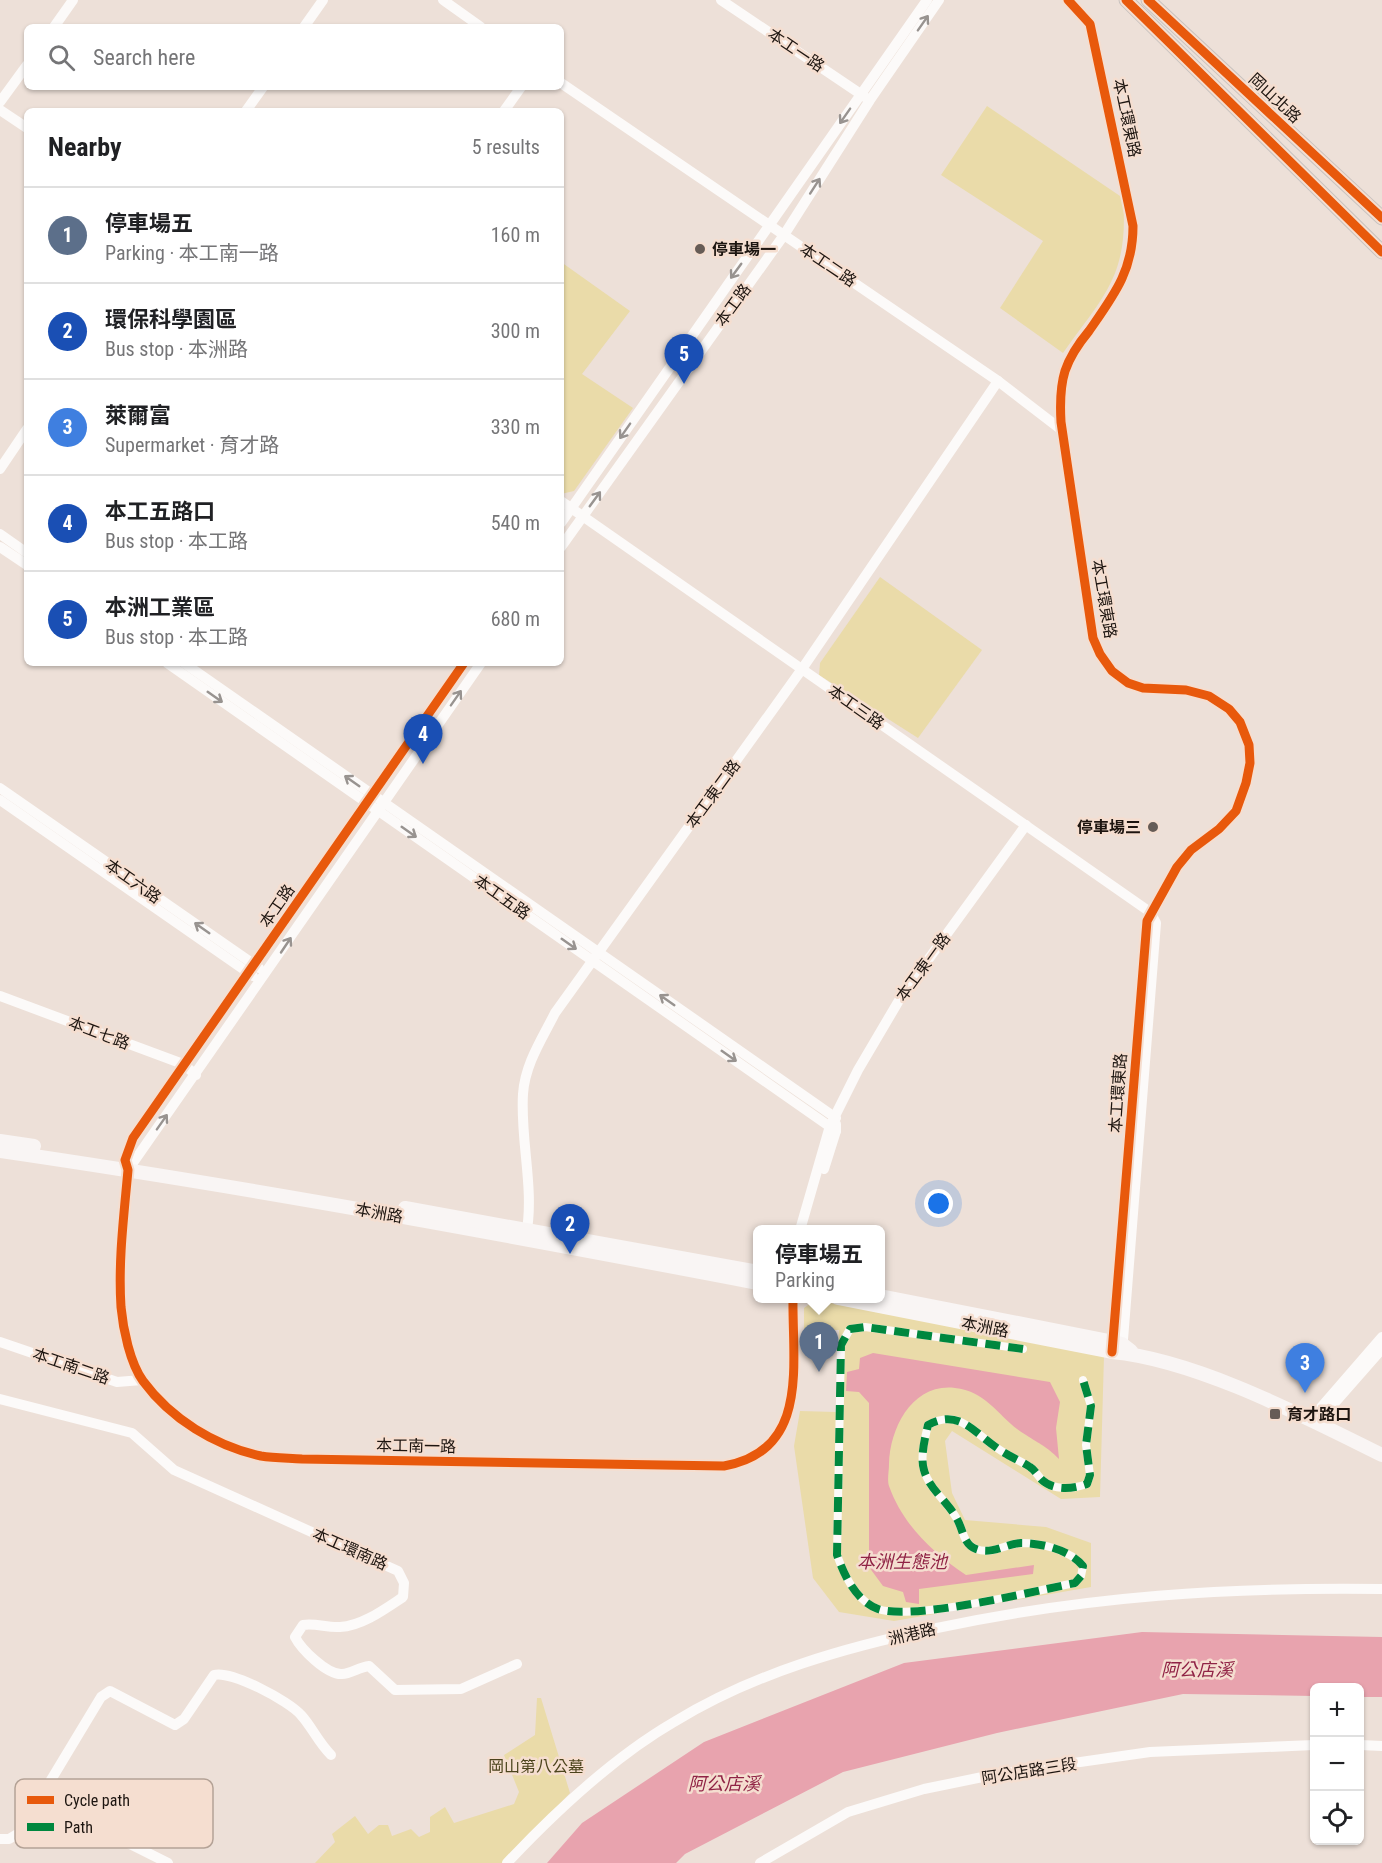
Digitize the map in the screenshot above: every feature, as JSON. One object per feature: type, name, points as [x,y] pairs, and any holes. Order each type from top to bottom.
[{"type":"main road","name":"岡山北路","points":[[1126,0],[1382,252]]},
{"type":"main road","name":"岡山北路","points":[[1148,0],[1382,218]]},
{"type":"main road","name":"本洲路","points":[[0,1141],[526,1234],[753,1271]]},
{"type":"main road","name":"本洲路","points":[[0,1151],[129,1164]]},
{"type":"main road","name":"本洲路","points":[[526,1234],[753,1282]]},
{"type":"main road","name":"本洲路","points":[[885,1297],[1120,1349],[1200,1373],[1382,1455]]},
{"type":"main road","name":"本洲路","points":[[861,1303],[1120,1349]]},
{"type":"street","points":[[56,24],[73,0]]},
{"type":"street","points":[[306,24],[323,0]]},
{"type":"street","points":[[443,0],[477,24]]},
{"type":"street","name":"本工一路","points":[[721,0],[865,97]]},
{"type":"street","name":"本工路","points":[[564,543],[784,235],[865,97],[927,0]]},
{"type":"street","name":"本工路","points":[[564,520],[771,224],[939,0]]},
{"type":"street","name":"本工環東路","points":[[1068,0],[1090,24],[1131,208],[1133,243],[1131,259],[1116,292],[1073,353],[1061,386],[1063,431],[1094,638],[1100,654],[1112,671],[1128,683],[1143,688],[1186,690],[1209,696],[1229,709],[1240,722],[1249,745],[1250,764],[1236,811],[1219,829],[1191,850],[1177,867],[1164,893],[1150,912],[1156,923],[1120,1349]]},
{"type":"street","points":[[0,102],[24,68]]},
{"type":"street","name":"本工二路","points":[[564,85],[999,381],[1063,431]]},
{"type":"street","points":[[248,108],[261,90]]},
{"type":"street","points":[[506,108],[519,90]]},
{"type":"street","points":[[0,110],[24,126]]},
{"type":"street","name":"本工東二路","points":[[526,1234],[529,1212],[523,1093],[530,1063],[555,1013],[802,669],[999,381]]},
{"type":"street","points":[[0,469],[24,433]]},
{"type":"street","name":"本工三路","points":[[564,503],[1150,912]]},
{"type":"street","points":[[0,534],[24,551]]},
{"type":"street","points":[[0,547],[24,564]]},
{"type":"street","name":"本工五路","points":[[171,666],[370,799]]},
{"type":"street","name":"本工五路","points":[[188,666],[381,807],[834,1125]]},
{"type":"street","name":"本工路","points":[[129,1164],[133,1138],[462,666]]},
{"type":"street","name":"本工路","points":[[129,1164],[196,1074],[479,666]]},
{"type":"street","name":"本工六路","points":[[0,788],[252,969]]},
{"type":"street","name":"本工六路","points":[[0,800],[264,977]]},
{"type":"street","name":"本工東一路","points":[[802,1225],[834,1125],[858,1070],[901,997],[1026,825]]},
{"type":"street","name":"本工七路","points":[[0,996],[183,1064],[196,1074]]},
{"type":"street","name":"本工東一路","points":[[808,1225],[834,1125]]},
{"type":"street","name":"本工南一路","points":[[129,1164],[120,1257],[121,1309],[133,1358],[142,1380],[179,1417],[217,1442],[261,1456],[302,1459],[724,1466],[742,1463],[764,1451],[776,1440],[785,1425],[791,1406],[793,1303]]},
{"type":"street","points":[[1023,1349],[865,1327],[850,1329],[844,1338],[841,1345],[837,1555],[844,1575],[860,1596],[876,1608],[892,1612],[967,1604],[1075,1583],[1082,1576],[1083,1566],[1075,1556],[1045,1547],[1020,1543],[990,1551],[975,1548],[964,1539],[958,1520],[928,1482],[923,1468],[928,1425],[940,1419],[951,1418],[967,1424],[1015,1460],[1031,1467],[1044,1482],[1060,1488],[1076,1488],[1087,1484],[1090,1475],[1086,1445],[1092,1406],[1083,1380]]},
{"type":"street","points":[[1313,1422],[1382,1337]]},
{"type":"street","name":"本工南二路","points":[[0,1342],[117,1382],[142,1380]]},
{"type":"street","points":[[1313,1422],[1382,1349]]},
{"type":"street","name":"本工環南路","points":[[0,1399],[132,1433],[174,1470],[398,1571],[404,1583],[403,1597],[383,1611],[350,1626],[338,1628],[313,1624],[303,1625],[298,1630],[295,1637],[299,1645],[332,1672],[346,1674],[369,1666],[395,1690],[454,1690],[517,1664]]},
{"type":"street","name":"洲港路","points":[[507,1863],[547,1820],[637,1746],[674,1721],[799,1663],[916,1632],[1094,1600],[1185,1592],[1299,1588],[1382,1589]]},
{"type":"street","points":[[52,1779],[105,1693],[116,1693],[175,1725],[184,1719],[210,1678],[219,1673],[276,1697],[294,1708],[302,1716],[317,1741],[332,1755]]},
{"type":"street","name":"阿公店路三段","points":[[760,1863],[848,1812],[924,1789],[997,1774],[1150,1752],[1310,1744]]},
{"type":"street","points":[[1364,1745],[1382,1746]]},
{"type":"street","points":[[0,1839],[15,1837]]},
{"type":"street","points":[[138,1848],[168,1863]]},
{"type":"green space","points":[[987,106],[1123,198],[1124,224],[1118,265],[1102,298],[1063,353],[1000,308],[1043,241],[941,175]]},
{"type":"green space","points":[[564,264],[630,311],[582,374],[633,408],[574,491],[564,493]]},
{"type":"green space","points":[[880,577],[982,650],[918,738],[819,675],[820,663]]},
{"type":"green space","points":[[811,1303],[830,1303],[1104,1356],[1100,1497],[1061,1499],[952,1431],[945,1441],[952,1493],[965,1520],[1046,1527],[1091,1543],[1091,1587],[894,1621],[839,1612],[813,1578],[794,1446],[800,1411],[836,1412],[839,1330],[804,1330],[804,1308]]},
{"type":"green space","name":"岡山第八公墓","points":[[537,1698],[541,1698],[570,1793],[503,1863],[315,1863],[335,1842],[332,1834],[355,1816],[368,1834],[379,1825],[388,1825],[392,1836],[411,1829],[419,1837],[430,1832],[430,1817],[445,1807],[454,1823],[514,1804],[519,1792],[504,1755],[535,1735]]},
{"type":"water","name":"本洲生態池","points":[[873,1353],[1050,1382],[1060,1402],[1056,1428],[1059,1459],[1017,1429],[985,1400],[966,1390],[955,1388],[940,1388],[916,1400],[899,1422],[890,1450],[889,1486],[902,1513],[930,1547],[966,1575],[1034,1565],[1033,1574],[919,1589],[919,1604],[906,1602],[903,1592],[883,1586],[869,1567],[869,1403],[859,1392],[846,1391],[847,1372],[859,1369],[860,1358]]},
{"type":"water","name":"阿公店溪","points":[[1142,1632],[1382,1637],[1382,1697],[1364,1697],[1364,1683],[1310,1683],[1310,1696],[1183,1694],[997,1733],[843,1772],[685,1854],[676,1863],[547,1863],[582,1823],[704,1742],[904,1663]]},
{"type":"marked path","points":[[1023,1349],[865,1327],[850,1329],[841,1345],[837,1555],[843,1571],[857,1594],[870,1605],[895,1612],[918,1611],[974,1604],[1075,1583],[1081,1576],[1083,1566],[1071,1556],[1055,1548],[1021,1543],[982,1551],[968,1544],[953,1513],[926,1477],[923,1453],[928,1425],[948,1419],[973,1429],[1001,1451],[1030,1467],[1047,1484],[1064,1488],[1087,1484],[1090,1475],[1086,1445],[1091,1406],[1083,1380]]},
{"type":"cycle path","points":[[1068,0],[1090,24],[1133,226],[1126,270],[1106,306],[1072,355],[1065,371],[1061,390],[1061,422],[1093,638],[1100,654],[1112,671],[1128,683],[1143,688],[1186,690],[1209,696],[1229,709],[1240,722],[1249,745],[1250,763],[1236,811],[1219,829],[1191,850],[1177,867],[1147,921],[1112,1352]]},
{"type":"cycle path","points":[[1126,0],[1382,252]]},
{"type":"cycle path","points":[[1148,0],[1382,218]]},
{"type":"cycle path","points":[[462,666],[133,1138],[125,1160],[128,1170],[120,1290],[125,1335],[138,1374],[154,1395],[195,1429],[227,1445],[261,1456],[302,1459],[724,1466],[752,1457],[771,1443],[783,1424],[790,1402],[793,1377],[793,1303]]},
{"type":"place","name":"停車場一","points":[[700,249]]},
{"type":"place","name":"本洲工業區","points":[[684,384]]},
{"type":"place","name":"本工五路口","points":[[423,764]]},
{"type":"place","name":"停車場三","points":[[1153,827]]},
{"type":"place","name":"環保科學園區","points":[[570,1254]]},
{"type":"place","name":"停車場五","points":[[819,1372]]},
{"type":"place","name":"萊爾富","points":[[1305,1393]]},
{"type":"place","name":"育才路口","points":[[1275,1414]]}]
